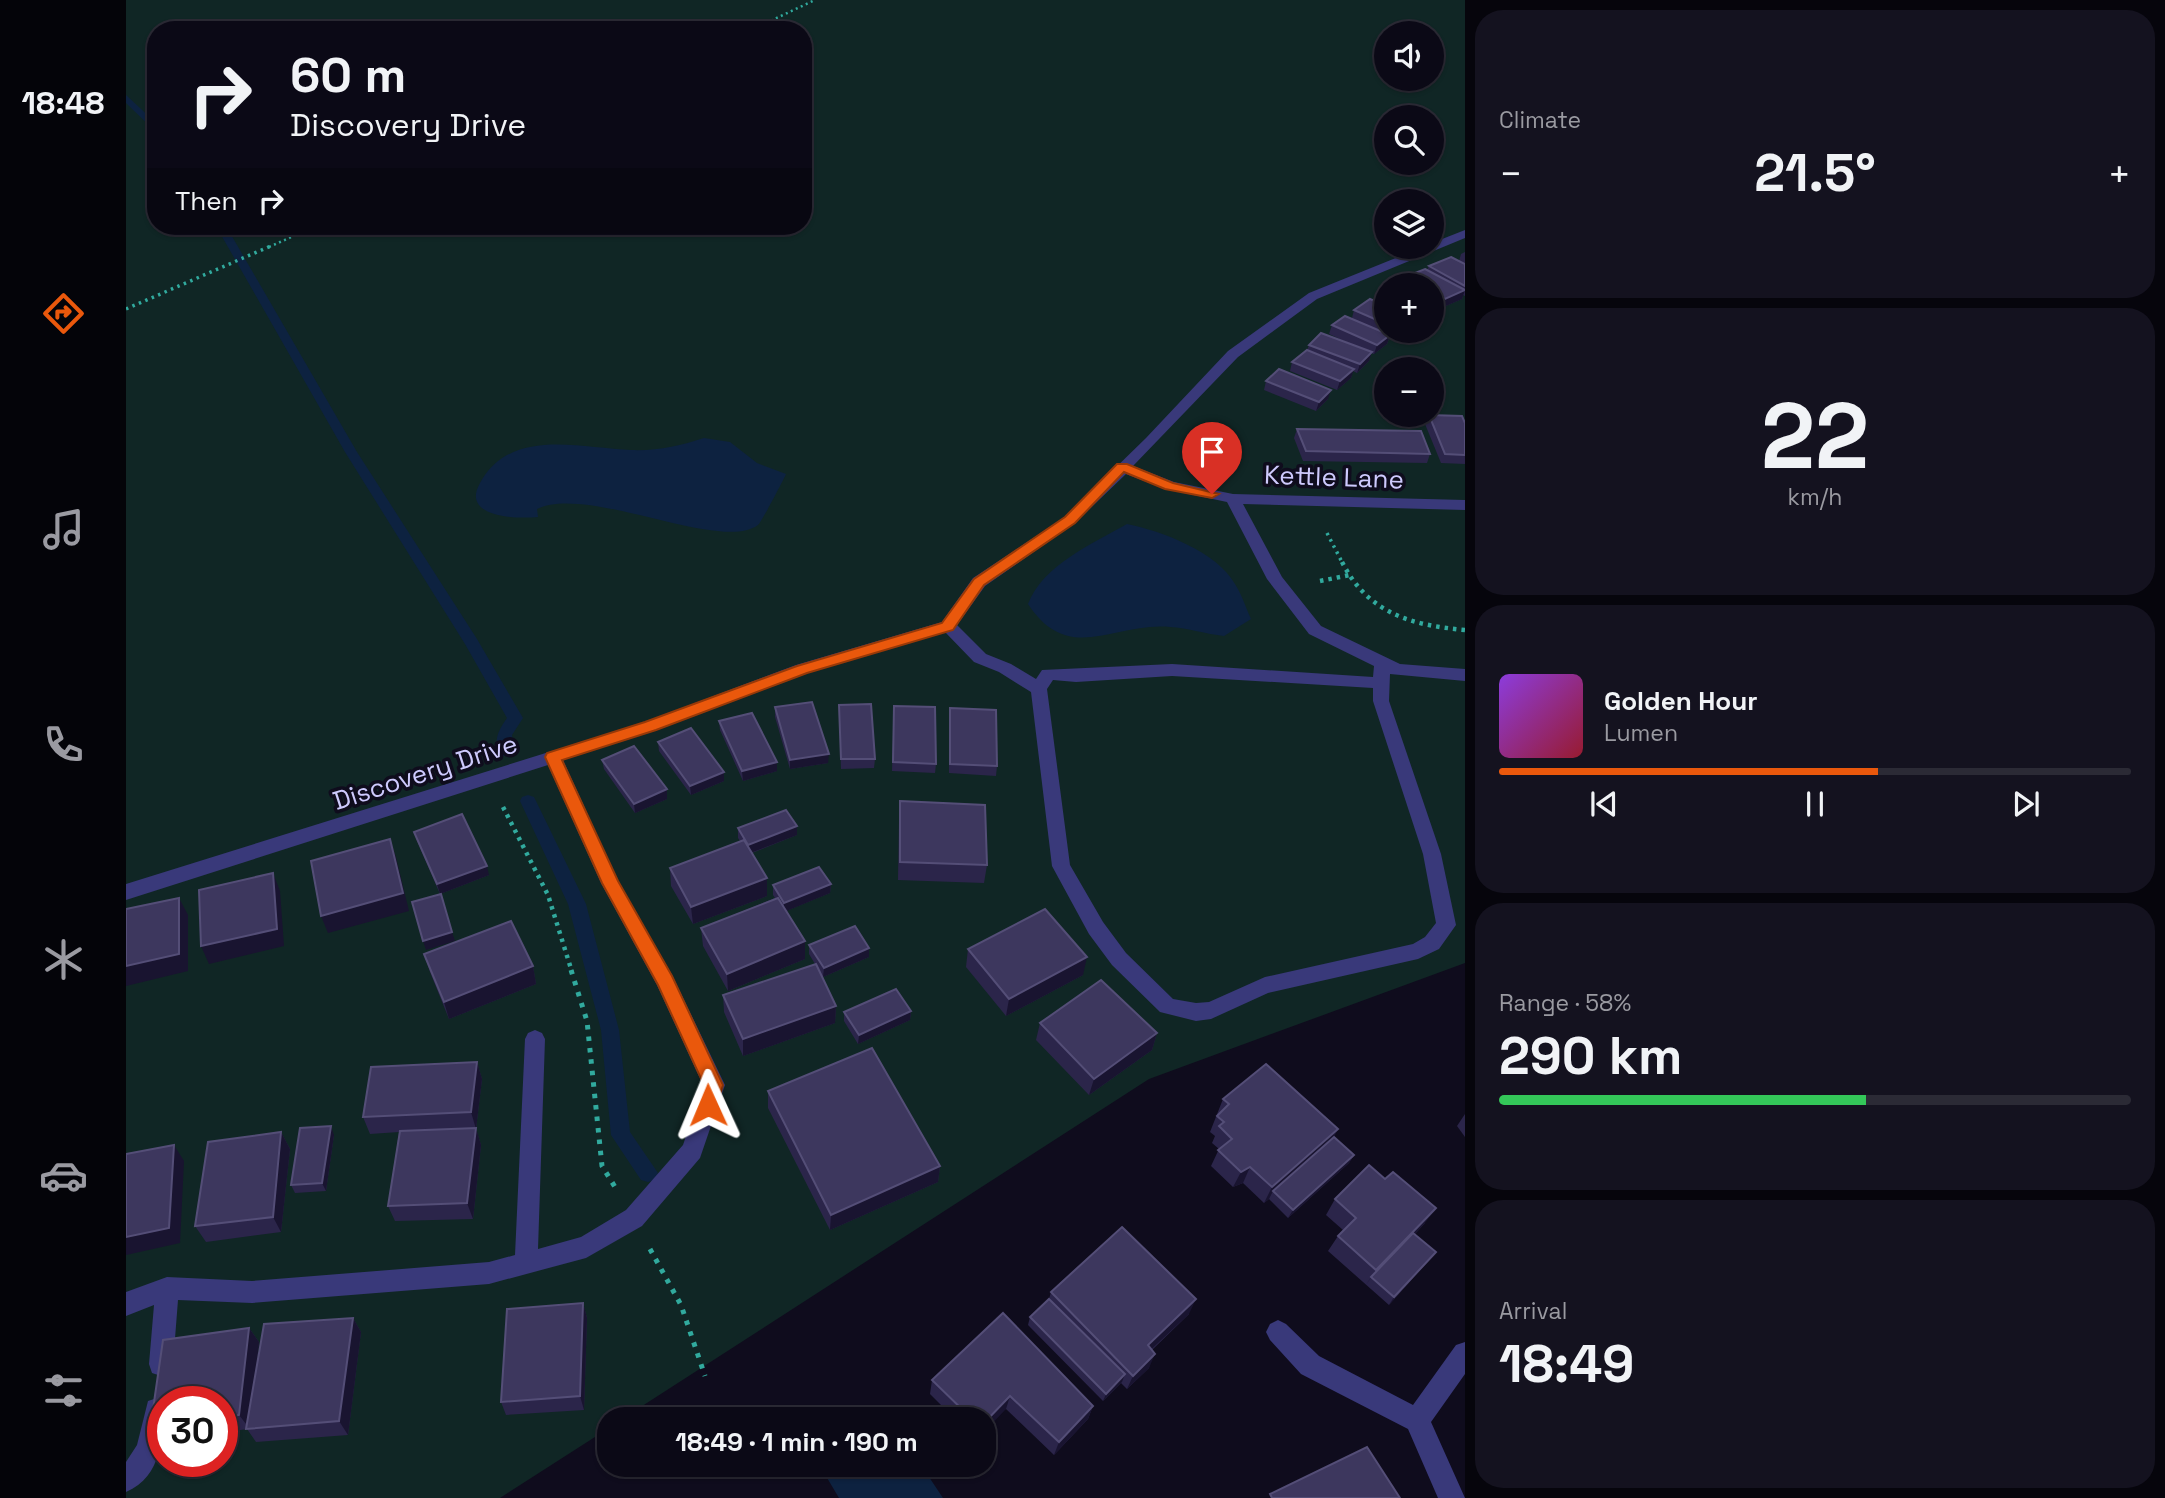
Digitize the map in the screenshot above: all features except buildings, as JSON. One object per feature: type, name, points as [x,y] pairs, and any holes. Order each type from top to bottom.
[{"type":"street","points":[[1039,690],[1005,668],[980,658],[948,626],[979,582],[1070,520],[1122,467],[1151,442],[1233,354],[1313,296],[1465,234]]},
{"type":"street","name":"Kettle Lane","points":[[1122,467],[1170,486],[1233,499],[1465,505]]},
{"type":"street","points":[[1233,499],[1275,579],[1315,630],[1397,670],[1465,675]]},
{"type":"street","name":"Discovery Drive","points":[[126,892],[651,726],[802,669],[948,626]]},
{"type":"street","points":[[1382,663],[1382,683],[1381,701],[1432,854],[1447,925],[1443,933],[1418,951],[1265,985],[1211,1010],[1196,1012],[1167,1006],[1119,959],[1096,928],[1061,866],[1039,690],[1048,674],[1076,676],[1172,670],[1382,683]]},
{"type":"street","points":[[126,1304],[167,1288],[265,1291],[489,1273],[586,1247],[634,1218],[692,1151],[714,1085],[665,981],[610,883],[553,757]]},
{"type":"street","points":[[526,1263],[535,1039]]},
{"type":"street","points":[[126,1479],[137,1472],[156,1426],[167,1288]]},
{"type":"street","points":[[1278,1332],[1310,1365],[1416,1420],[1446,1487],[1454,1498]]},
{"type":"street","points":[[1416,1420],[1465,1354]]},
{"type":"path","points":[[770,21],[816,0]]},
{"type":"path","points":[[126,309],[295,235]]},
{"type":"path","points":[[1311,501],[1357,588],[1383,609],[1443,629],[1465,630]]},
{"type":"path","points":[[485,779],[511,819],[548,895],[587,1021],[590,1080],[602,1166],[634,1218],[681,1305],[705,1376]]},
{"type":"green space","points":[[126,0],[1465,0],[1465,963],[1149,1079],[641,1407],[597,1407],[597,1436],[500,1498],[126,1498]]},
{"type":"water","points":[[704,438],[730,442],[757,463],[786,474],[758,525],[740,531],[715,531],[619,510],[559,504],[537,509],[538,517],[518,517],[494,514],[484,510],[478,503],[476,495],[480,483],[493,465],[509,454],[528,447],[569,445],[650,450]]},
{"type":"water","points":[[1127,524],[1172,538],[1215,562],[1235,584],[1251,619],[1224,636],[1177,628],[1149,627],[1093,637],[1076,637],[1059,633],[1044,623],[1028,604],[1045,578],[1070,557]]},
{"type":"water","points":[[827,1477],[929,1477],[943,1498],[839,1498]]},
{"type":"waterway","points":[[126,98],[147,120]]},
{"type":"waterway","points":[[226,235],[351,452],[472,643],[515,718],[504,734],[506,752]]},
{"type":"waterway","points":[[528,801],[577,904],[610,1030],[621,1135],[648,1173]]},
{"type":"route","points":[[708,1105],[714,1085],[665,981],[610,883],[553,757],[651,726],[802,669],[948,626],[979,582],[1070,520],[1122,467],[1170,486],[1212,494]]}]
